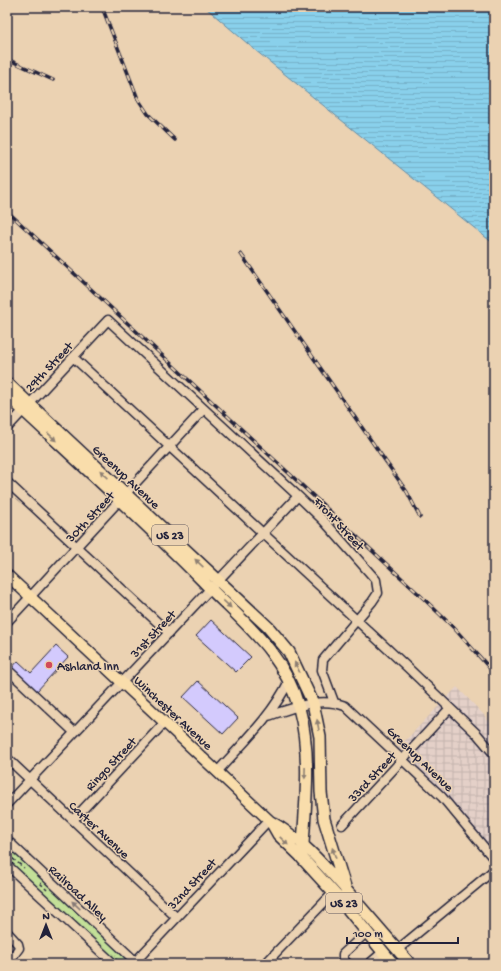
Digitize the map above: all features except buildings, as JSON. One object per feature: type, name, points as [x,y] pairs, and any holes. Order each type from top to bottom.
[{"type":"highway","name":"Greenup Avenue","points":[[7,383],[26,407],[214,584],[280,640],[298,668],[313,703]]},
{"type":"highway","name":"Greenup Avenue","points":[[7,395],[26,407]]},
{"type":"highway","name":"Greenup Avenue","points":[[214,584],[264,641],[280,663],[299,707]]},
{"type":"highway","name":"US 23","points":[[313,703],[320,737],[321,792],[324,819],[346,890]]},
{"type":"highway","name":"US 23","points":[[299,707],[304,734],[306,760],[302,858]]},
{"type":"highway","name":"Winchester Avenue","points":[[302,858],[334,892],[393,964]]},
{"type":"highway","name":"Winchester Avenue","points":[[346,890],[410,964]]},
{"type":"main road","name":"Winchester Avenue","points":[[7,575],[269,820],[284,829],[302,845],[346,890]]},
{"type":"main road","name":"Winchester Avenue","points":[[269,820],[278,835],[302,858]]},
{"type":"street","name":"29th Street","points":[[7,428],[108,320]]},
{"type":"street","name":"Front Street","points":[[108,320],[324,521],[376,580],[378,593],[356,621]]},
{"type":"street","points":[[73,357],[450,708],[477,734],[494,754]]},
{"type":"street","name":"30th Street","points":[[7,622],[204,409]]},
{"type":"street","points":[[7,482],[169,633]]},
{"type":"street","name":"31st Street","points":[[7,804],[298,496]]},
{"type":"street","points":[[268,716],[313,703],[334,702],[322,670],[323,660],[356,621]]},
{"type":"street","points":[[7,669],[74,732]]},
{"type":"street","points":[[217,772],[268,716],[281,697],[289,681]]},
{"type":"street","name":"Greenup Avenue","points":[[334,702],[345,706],[404,759],[442,796],[494,859]]},
{"type":"street","name":"33rd Street","points":[[342,825],[450,708]]},
{"type":"street","name":"Ringo Street","points":[[73,820],[165,722]]},
{"type":"street","name":"Carter Avenue","points":[[7,758],[176,917]]},
{"type":"street","name":"32nd Street","points":[[134,962],[269,820]]},
{"type":"street","name":"Railroad Alley","points":[[7,840],[134,962]]},
{"type":"street","points":[[7,865],[114,964]]},
{"type":"street","points":[[397,950],[494,870]]},
{"type":"street","points":[[264,964],[334,892]]},
{"type":"street","points":[[7,932],[18,944],[19,948],[7,964]]},
{"type":"street","points":[[348,964],[343,959],[343,954],[367,932]]},
{"type":"street","points":[[368,964],[383,952]]},
{"type":"path","points":[[7,854],[28,871]]},
{"type":"path","points":[[40,882],[50,894]]},
{"type":"shaded area","points":[[457,687],[484,715],[494,729],[494,851],[458,809],[398,748]]},
{"type":"green space","points":[[7,845],[129,959],[129,964],[118,964],[7,860]]},
{"type":"water","points":[[205,7],[494,7],[494,244],[255,50]]},
{"type":"railway","points":[[102,7],[138,99],[148,114],[175,140]]},
{"type":"railway","points":[[7,59],[53,80]]},
{"type":"railway","points":[[7,211],[423,598],[454,628],[494,673]]},
{"type":"railway","points":[[241,254],[407,492],[420,517]]},
{"type":"place","name":"Ashland Inn","points":[[49,665]]}]
